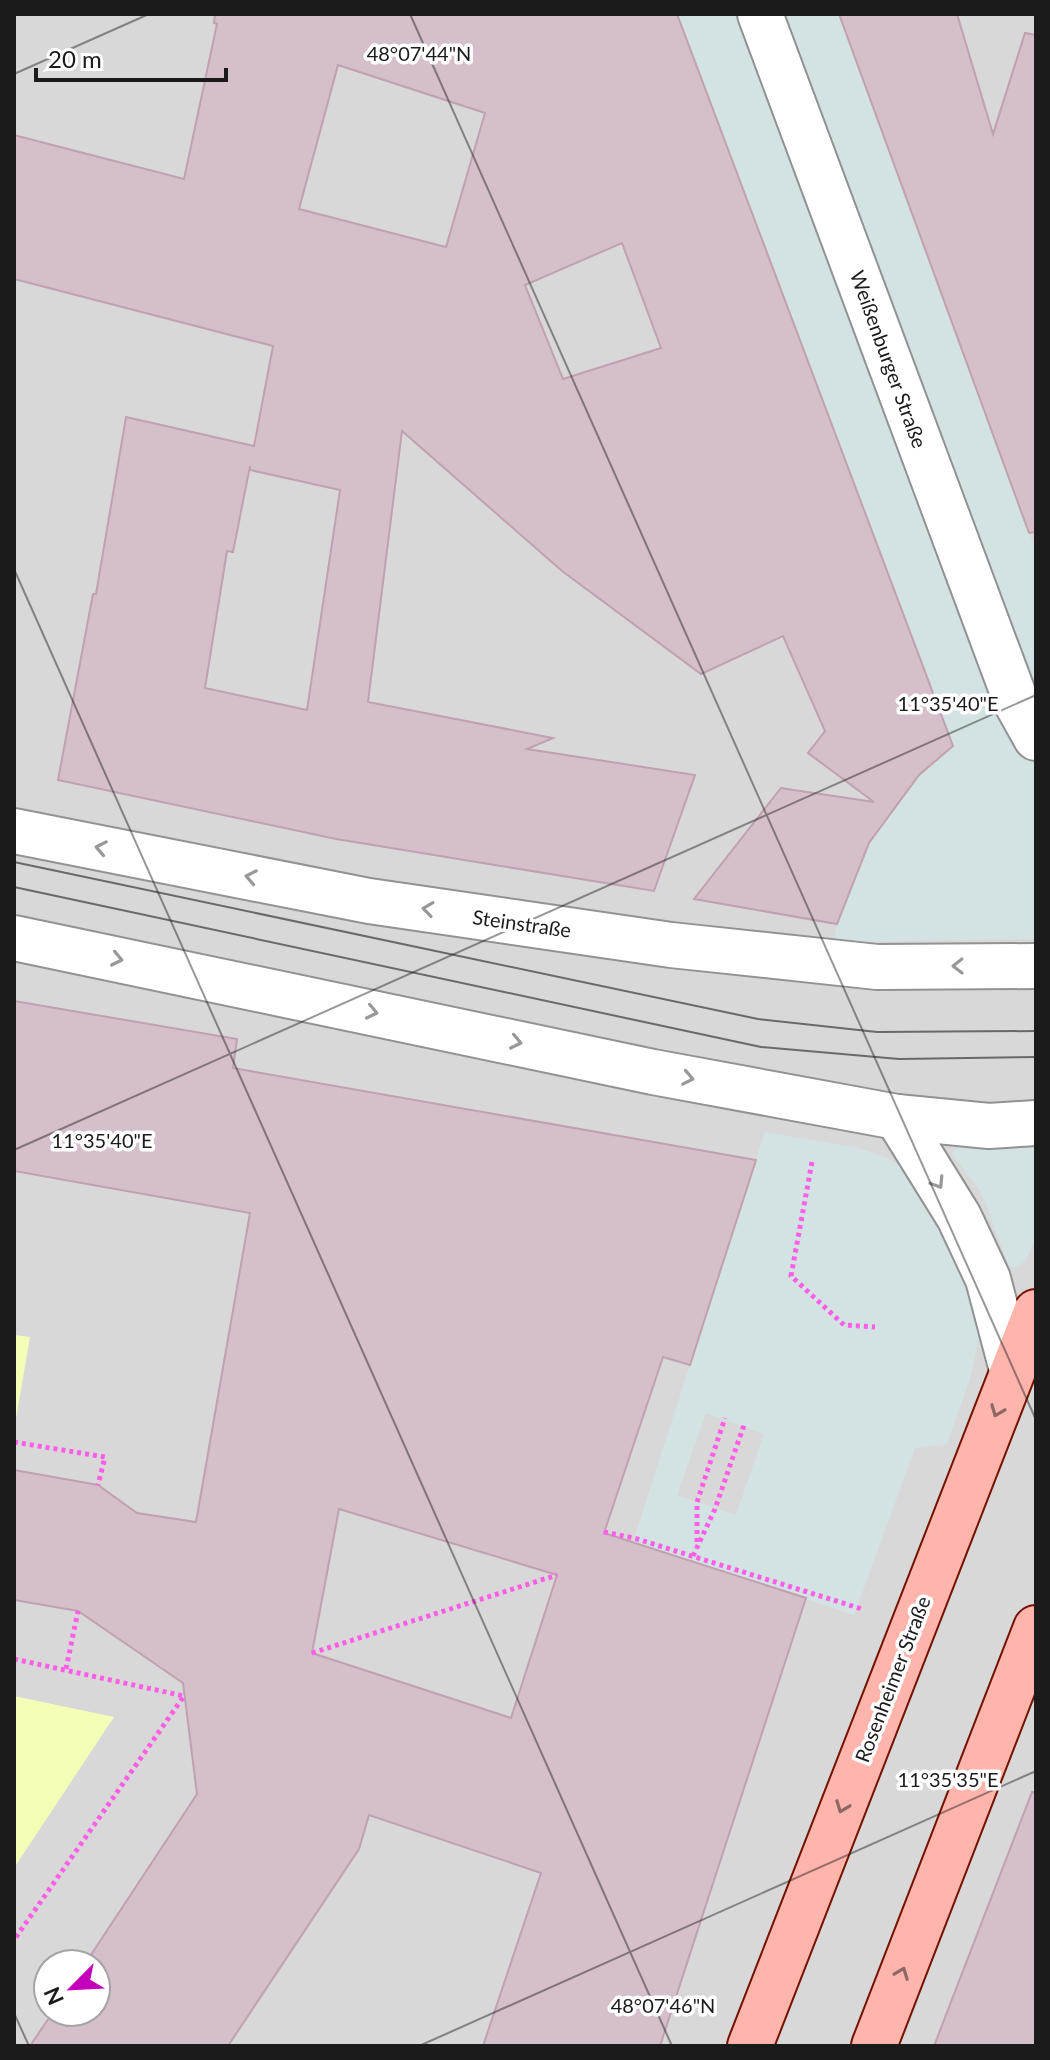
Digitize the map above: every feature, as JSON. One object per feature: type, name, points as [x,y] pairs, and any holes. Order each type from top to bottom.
[{"type":"main road","name":"Rosenheimer Straße","points":[[750,2046],[1036,1312]]},
{"type":"main road","points":[[874,2046],[1036,1628]]},
{"type":"street","name":"Weißenburger Straße","points":[[760,14],[1026,721]]},
{"type":"street","name":"Steinstraße","points":[[14,831],[369,901],[671,945],[877,967],[1036,966]]},
{"type":"street","points":[[14,938],[653,1072],[897,1117],[989,1126],[1036,1123]]},
{"type":"street","points":[[897,1117],[959,1217],[988,1279],[1012,1370]]},
{"type":"path","points":[[812,1162],[791,1276],[844,1325],[875,1327]]},
{"type":"path","points":[[697,1543],[697,1502],[725,1418]]},
{"type":"path","points":[[693,1556],[715,1509],[744,1425]]},
{"type":"path","points":[[14,1442],[105,1457],[98,1485]]},
{"type":"path","points":[[604,1532],[863,1609]]},
{"type":"path","points":[[312,1653],[557,1575]]},
{"type":"path","points":[[66,1669],[78,1611]]},
{"type":"path","points":[[14,1659],[184,1696],[14,1940]]},
{"type":"shaded area","points":[[14,14],[1036,14],[1036,2046],[14,2046]]},
{"type":"shaded area","points":[[677,14],[839,14],[1036,551],[1036,939],[834,942],[837,924],[869,843],[919,775],[953,746]]},
{"type":"shaded area","points":[[765,1132],[858,1148],[888,1158],[913,1175],[949,1223],[978,1321],[978,1344],[970,1379],[947,1444],[915,1448],[854,1615],[633,1542]],"holes":[[[706,1413],[764,1434],[736,1515],[677,1495]]]},
{"type":"shaded area","points":[[1036,1139],[1036,1237],[1026,1260],[1016,1268],[1009,1266],[981,1192],[952,1154],[961,1143]]},
{"type":"green space","points":[[14,1335],[30,1337],[15,1424],[14,1423]]},
{"type":"green space","points":[[14,1696],[114,1717],[14,1868]]},
{"type":"building","points":[[215,14],[677,14],[953,746],[919,775],[869,843],[837,924],[694,899],[781,788],[874,802],[808,753],[825,731],[783,636],[701,674],[562,571],[402,431],[368,702],[553,738],[527,749],[695,775],[654,891],[336,839],[58,780],[93,594],[96,594],[126,417],[254,446],[273,346],[14,279],[14,135],[184,179],[217,24],[214,23]],"holes":[[[338,65],[485,113],[446,247],[299,209]],[[622,243],[661,348],[563,379],[525,285]],[[250,466],[250,470],[340,490],[307,710],[205,688],[227,551],[233,552]]]},
{"type":"building","points":[[839,14],[957,14],[993,134],[1025,33],[1036,35],[1036,532],[1029,533]]},
{"type":"building","points":[[14,1001],[237,1039],[233,1068],[756,1160],[690,1365],[663,1357],[604,1533],[806,1598],[660,2046],[483,2046],[541,1873],[369,1815],[359,1849],[228,2046],[30,2046],[42,2028],[112,2028],[112,1948],[96,1948],[197,1794],[183,1683],[78,1611],[14,1600],[14,1470],[98,1485],[137,1513],[196,1522],[250,1213],[14,1171]],"holes":[[[339,1509],[557,1575],[511,1718],[312,1653]]]},
{"type":"building","points":[[1032,1792],[1036,1793],[1036,2046],[934,2046]]},
{"type":"tram line","points":[[14,862],[758,1019],[877,1032],[1036,1031]]},
{"type":"tram line","points":[[14,887],[761,1047],[899,1059],[1036,1057]]}]
